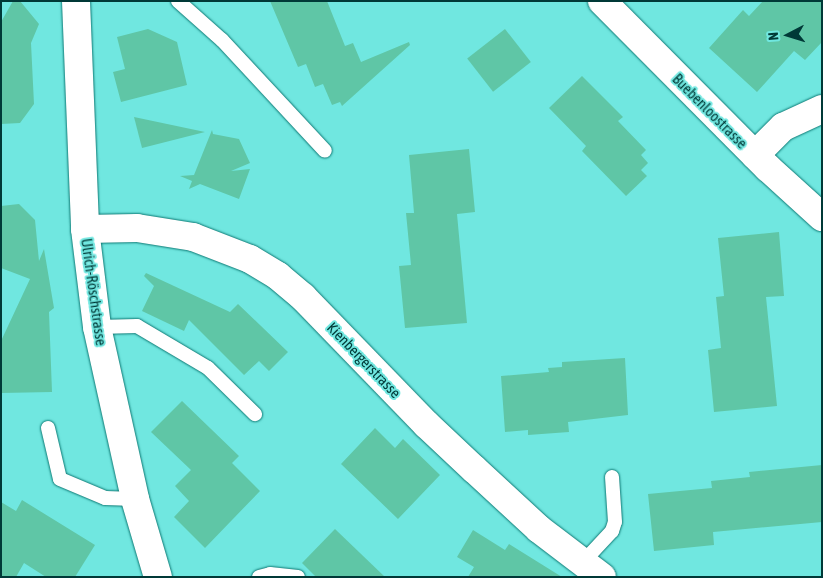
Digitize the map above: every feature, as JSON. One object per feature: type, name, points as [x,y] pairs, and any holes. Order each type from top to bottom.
[{"type":"street","name":"Ulrich-Röschstrasse","points":[[76,1],[85,229],[97,326],[135,499],[158,577]]},
{"type":"street","name":"Buebenloostrasse","points":[[602,1],[755,155],[822,217]]},
{"type":"street","points":[[755,155],[783,127],[822,109]]},
{"type":"street","name":"Kienbergerstrasse","points":[[85,229],[137,228],[193,237],[242,256],[278,276],[303,296],[439,437],[540,529],[593,569]]},
{"type":"lane","points":[[178,1],[222,40],[325,150]]},
{"type":"lane","points":[[97,326],[137,326],[208,368],[255,414]]},
{"type":"lane","points":[[48,428],[60,479],[105,498],[135,499]]},
{"type":"lane","points":[[593,569],[615,522],[612,478]]},
{"type":"lane","points":[[259,577],[278,574],[298,577]]},
{"type":"building","points":[[13,1],[20,1],[39,24],[31,43],[34,104],[20,123],[1,124],[1,22]]},
{"type":"building","points":[[270,1],[327,1],[345,46],[353,43],[361,62],[409,42],[410,45],[342,106],[340,102],[332,105],[323,84],[315,87],[306,64],[298,67]]},
{"type":"building","points":[[763,1],[822,1],[822,42],[805,60],[794,51],[757,92],[709,48],[743,10],[749,16]]},
{"type":"building","points":[[148,29],[177,42],[187,85],[121,102],[113,72],[125,69],[117,37]]},
{"type":"building","points":[[505,29],[531,62],[493,92],[467,59]]},
{"type":"building","points":[[582,76],[623,117],[618,121],[646,150],[641,155],[648,163],[641,170],[647,176],[626,196],[582,151],[586,146],[549,108]]},
{"type":"building","points":[[134,117],[205,132],[142,148]]},
{"type":"building","points":[[212,130],[213,134],[239,139],[250,163],[231,171],[250,169],[239,199],[200,184],[189,189],[192,181],[180,176],[194,175]]},
{"type":"building","points":[[469,149],[475,212],[457,214],[467,323],[405,328],[399,266],[411,265],[406,213],[414,213],[409,155]]},
{"type":"building","points":[[19,204],[35,220],[39,261],[44,249],[54,308],[49,312],[52,392],[1,393],[1,341],[30,279],[1,268],[1,206]]},
{"type":"building","points":[[779,232],[784,296],[766,297],[777,406],[714,412],[708,350],[721,348],[716,297],[724,296],[718,238]]},
{"type":"building","points":[[146,273],[230,312],[238,304],[288,352],[269,371],[259,361],[244,375],[189,320],[184,331],[142,311],[154,286],[144,276]]},
{"type":"building","points":[[625,358],[628,415],[568,422],[569,432],[528,435],[528,430],[505,432],[501,376],[549,372],[548,368],[562,367],[562,362]]},
{"type":"building","points":[[182,401],[239,456],[232,463],[260,491],[205,548],[174,517],[189,501],[175,486],[191,470],[151,432]]},
{"type":"building","points":[[375,428],[395,448],[403,439],[440,475],[398,519],[341,464]]},
{"type":"building","points":[[822,465],[822,522],[713,532],[714,545],[654,551],[648,494],[712,488],[711,481],[750,477],[749,472]]},
{"type":"building","points":[[22,500],[95,545],[75,577],[46,577],[24,563],[16,577],[1,577],[1,502],[16,511]]},
{"type":"building","points":[[335,529],[385,577],[316,577],[302,563]]},
{"type":"building","points":[[473,530],[505,550],[509,544],[562,577],[468,577],[474,567],[457,557]]}]
